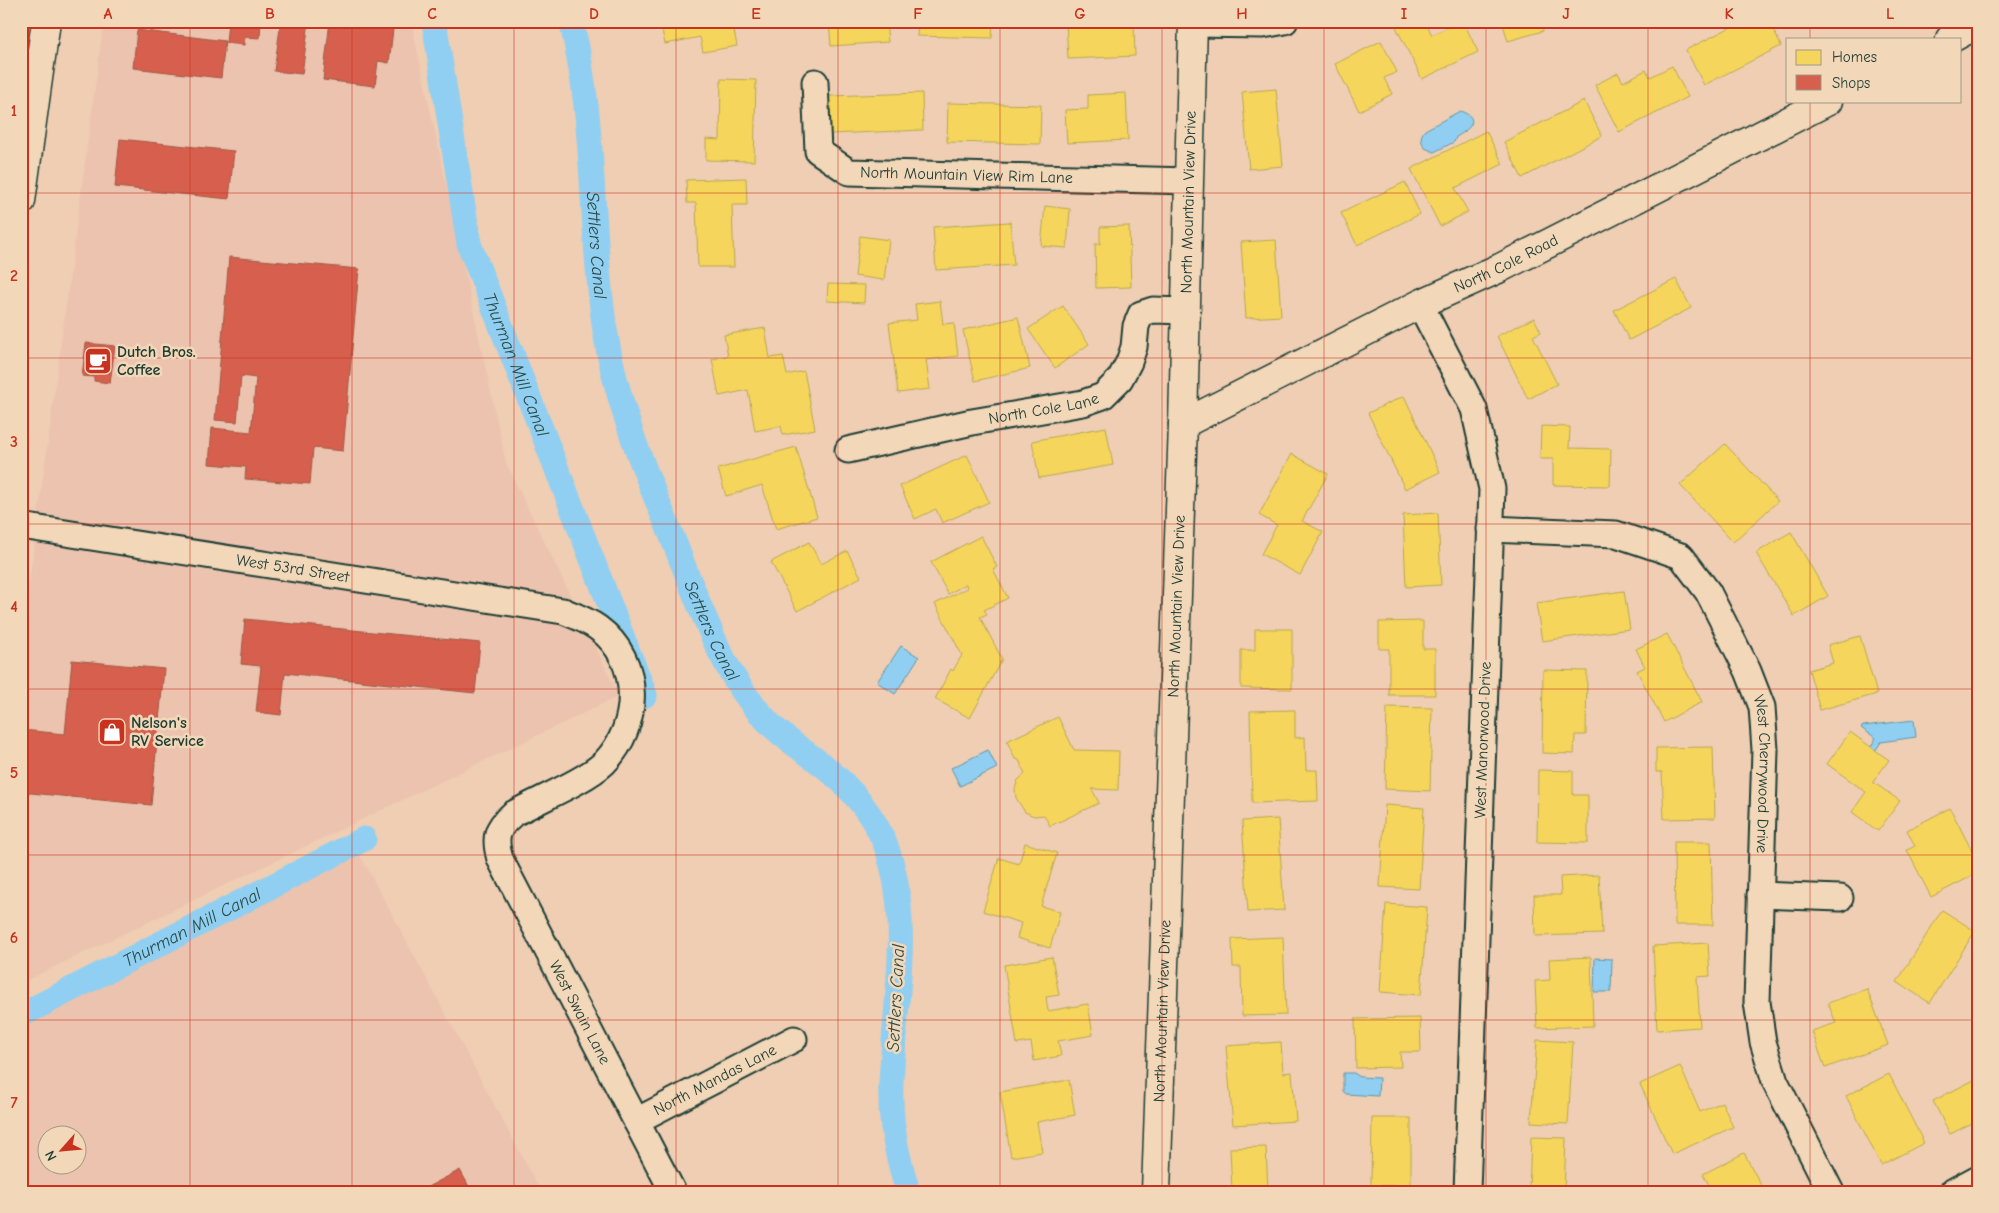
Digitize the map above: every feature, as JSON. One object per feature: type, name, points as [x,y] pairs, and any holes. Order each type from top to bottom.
[{"type":"main road","points":[[21,201],[46,21]]},
{"type":"main road","name":"North Mountain View Drive","points":[[1156,1192],[1183,424],[1193,22]]},
{"type":"main road","points":[[1952,38],[1978,24]]},
{"type":"main road","name":"North Cole Road","points":[[1183,424],[1420,304],[1500,268],[1826,102]]},
{"type":"street","points":[[1193,22],[1263,25],[1285,21]]},
{"type":"street","name":"North Mountain View Rim Lane","points":[[815,82],[818,150],[849,172],[1188,181]]},
{"type":"street","name":"West Manorwood Drive","points":[[1420,304],[1474,408],[1492,489],[1467,1192]]},
{"type":"street","name":"North Cole Lane","points":[[848,450],[972,422],[1083,403],[1103,396],[1120,379],[1129,362],[1134,347],[1136,326],[1141,314],[1153,310],[1185,311]]},
{"type":"street","name":"West 53rd Street","points":[[21,526],[564,611],[582,618],[599,629],[617,648],[626,667],[632,688],[632,708],[627,729],[618,747],[603,763],[589,774],[514,814],[504,821],[498,831]]},
{"type":"street","name":"West Cherrywood Drive","points":[[1490,529],[1616,534],[1681,556],[1708,592],[1748,671],[1762,707],[1765,750],[1757,1002],[1763,1042],[1775,1081],[1831,1192]]},
{"type":"street","name":"West Swain Lane","points":[[498,831],[496,844],[500,859],[673,1192]]},
{"type":"street","points":[[1760,894],[1840,898]]},
{"type":"street","name":"North Mandas Lane","points":[[636,1121],[794,1039]]},
{"type":"street","points":[[1952,1192],[1978,1178]]},
{"type":"shaded area","points":[[104,21],[411,21],[506,463],[619,696],[21,983],[21,644]]},
{"type":"shaded area","points":[[358,851],[541,1192],[21,1192],[21,1016]]},
{"type":"water","points":[[1460,111],[1467,114],[1472,120],[1469,128],[1456,137],[1454,142],[1434,152],[1425,148],[1421,139],[1425,130]]},
{"type":"water","points":[[901,646],[919,657],[895,694],[877,682]]},
{"type":"water","points":[[1914,720],[1916,737],[1881,742],[1875,751],[1870,748],[1876,738],[1861,728],[1863,726]]},
{"type":"water","points":[[988,750],[997,768],[960,786],[951,768]]},
{"type":"water","points":[[1595,958],[1612,959],[1611,992],[1594,992]]},
{"type":"water","points":[[1343,1073],[1354,1073],[1360,1077],[1379,1078],[1378,1096],[1346,1094],[1343,1091]]},
{"type":"building: Homes","points":[[660,21],[732,21],[737,46],[703,52],[700,37],[665,44]]},
{"type":"building: Homes","points":[[829,21],[886,21],[888,42],[831,46]]},
{"type":"building: Homes","points":[[918,21],[993,21],[992,38],[917,36]]},
{"type":"building: Homes","points":[[1066,21],[1108,21],[1108,25],[1134,24],[1135,56],[1068,59]]},
{"type":"building: Homes","points":[[1407,21],[1425,21],[1432,35],[1463,21],[1478,52],[1422,79],[1396,27]]},
{"type":"building: Homes","points":[[1502,21],[1541,21],[1543,31],[1508,41]]},
{"type":"building: Homes","points":[[1743,21],[1769,21],[1781,46],[1704,85],[1686,50]]},
{"type":"building: Homes","points":[[1381,41],[1397,72],[1384,78],[1392,94],[1359,111],[1335,64]]},
{"type":"building: Homes","points":[[1672,66],[1688,97],[1619,132],[1595,85],[1618,73],[1623,82],[1646,70],[1650,77]]},
{"type":"building: Homes","points":[[721,79],[756,80],[754,161],[706,160],[706,139],[720,140]]},
{"type":"building: Homes","points":[[1276,89],[1283,166],[1249,169],[1242,92]]},
{"type":"building: Homes","points":[[922,93],[923,130],[830,134],[829,96]]},
{"type":"building: Homes","points":[[1126,93],[1128,140],[1067,143],[1065,110],[1088,109],[1088,95]]},
{"type":"building: Homes","points":[[1584,101],[1602,136],[1522,178],[1504,142]]},
{"type":"building: Homes","points":[[948,103],[1041,105],[1040,144],[947,142]]},
{"type":"building: Homes","points":[[1486,131],[1503,164],[1455,188],[1468,212],[1440,226],[1411,169]]},
{"type":"building: Homes","points":[[746,178],[747,205],[732,205],[734,267],[698,267],[696,203],[687,203],[686,180]]},
{"type":"building: Homes","points":[[1405,182],[1420,214],[1357,245],[1341,213]]},
{"type":"building: Homes","points":[[1045,206],[1070,209],[1067,248],[1041,246]]},
{"type":"building: Homes","points":[[1010,222],[1014,265],[936,270],[933,227]]},
{"type":"building: Homes","points":[[1129,226],[1131,287],[1096,288],[1095,244],[1100,244],[1100,227]]},
{"type":"building: Homes","points":[[860,236],[889,240],[884,280],[855,276]]},
{"type":"building: Homes","points":[[1276,240],[1281,316],[1246,318],[1241,242]]},
{"type":"building: Homes","points":[[1676,279],[1691,308],[1629,340],[1614,310]]},
{"type":"building: Homes","points":[[828,284],[865,285],[864,303],[827,301]]},
{"type":"building: Homes","points":[[940,301],[943,324],[954,323],[958,356],[926,360],[930,389],[898,393],[889,323],[917,320],[915,304]]},
{"type":"building: Homes","points":[[1063,306],[1089,344],[1055,368],[1028,329]]},
{"type":"building: Homes","points":[[1018,317],[1030,368],[975,381],[963,330]]},
{"type":"building: Homes","points":[[1534,318],[1541,332],[1533,336],[1557,384],[1528,399],[1497,336]]},
{"type":"building: Homes","points":[[765,328],[770,358],[783,356],[787,375],[804,371],[815,429],[783,435],[781,426],[755,431],[748,390],[719,396],[712,359],[728,356],[724,335]]},
{"type":"building: Homes","points":[[1404,396],[1440,472],[1405,489],[1368,413]]},
{"type":"building: Homes","points":[[1541,426],[1570,427],[1569,448],[1611,449],[1610,486],[1553,485],[1553,459],[1540,459]]},
{"type":"building: Homes","points":[[1106,427],[1113,465],[1039,478],[1032,441]]},
{"type":"building: Homes","points":[[1725,444],[1778,501],[1733,542],[1680,485]]},
{"type":"building: Homes","points":[[796,447],[817,517],[776,529],[762,485],[726,496],[718,469]]},
{"type":"building: Homes","points":[[1292,454],[1328,474],[1302,521],[1323,532],[1300,575],[1261,554],[1277,525],[1259,515]]},
{"type":"building: Homes","points":[[967,455],[989,502],[942,523],[936,509],[915,519],[900,486]]},
{"type":"building: Homes","points":[[1438,513],[1441,585],[1406,587],[1403,515]]},
{"type":"building: Homes","points":[[1791,532],[1828,596],[1794,616],[1756,553]]},
{"type":"building: Homes","points":[[981,536],[997,567],[993,569],[1008,598],[984,610],[987,614],[980,617],[1002,659],[970,718],[935,699],[951,669],[953,671],[962,655],[935,604],[967,588],[966,584],[948,594],[931,562]]},
{"type":"building: Homes","points":[[809,542],[821,564],[847,551],[861,577],[797,611],[771,562]]},
{"type":"building: Homes","points":[[1624,591],[1630,629],[1542,641],[1536,603]]},
{"type":"building: Homes","points":[[1423,621],[1423,649],[1435,649],[1435,695],[1389,695],[1389,649],[1379,649],[1379,622]]},
{"type":"building: Homes","points":[[1255,629],[1292,629],[1292,689],[1241,688],[1241,650],[1255,650]]},
{"type":"building: Homes","points":[[1667,634],[1702,702],[1664,722],[1637,671],[1645,667],[1636,649]]},
{"type":"building: Homes","points":[[1860,636],[1877,694],[1820,710],[1809,670],[1833,663],[1828,645]]},
{"type":"building: Homes","points":[[1543,670],[1587,671],[1586,735],[1575,735],[1574,754],[1542,753]]},
{"type":"building: Homes","points":[[1387,707],[1432,708],[1430,791],[1385,789]]},
{"type":"building: Homes","points":[[1295,710],[1295,738],[1305,737],[1306,770],[1317,770],[1318,801],[1252,803],[1250,711]]},
{"type":"building: Homes","points":[[1058,717],[1074,750],[1119,751],[1118,790],[1092,789],[1099,803],[1050,826],[1044,815],[1034,816],[1025,812],[1016,798],[1015,789],[1018,780],[1025,774],[1019,760],[1015,759],[1007,741]]},
{"type":"building: Homes","points":[[1850,732],[1889,760],[1873,782],[1900,801],[1878,831],[1852,812],[1866,792],[1827,764]]},
{"type":"building: Homes","points":[[1713,747],[1715,818],[1664,819],[1662,772],[1656,772],[1656,748]]},
{"type":"building: Homes","points":[[1538,770],[1573,771],[1573,795],[1588,795],[1588,843],[1537,842]]},
{"type":"building: Homes","points":[[1385,805],[1424,808],[1419,889],[1380,887]]},
{"type":"building: Homes","points":[[1950,808],[1978,863],[1978,873],[1931,897],[1907,850],[1915,846],[1907,830]]},
{"type":"building: Homes","points":[[1278,819],[1284,910],[1248,912],[1242,821]]},
{"type":"building: Homes","points":[[1674,842],[1711,842],[1713,925],[1675,925]]},
{"type":"building: Homes","points":[[1025,843],[1057,853],[1041,906],[1060,912],[1050,948],[1017,938],[1021,923],[983,911],[999,858],[1019,864]]},
{"type":"building: Homes","points":[[1599,875],[1602,934],[1535,936],[1534,895],[1561,895],[1560,877]]},
{"type":"building: Homes","points":[[1386,904],[1427,907],[1421,995],[1380,992]]},
{"type":"building: Homes","points":[[1942,910],[1975,931],[1930,1003],[1897,982]]},
{"type":"building: Homes","points":[[1283,937],[1286,1015],[1242,1016],[1241,967],[1233,967],[1232,939]]},
{"type":"building: Homes","points":[[1708,943],[1710,976],[1697,977],[1700,1027],[1657,1030],[1653,946]]},
{"type":"building: Homes","points":[[1052,957],[1059,995],[1046,997],[1048,1011],[1088,1004],[1093,1035],[1058,1041],[1061,1056],[1034,1061],[1031,1042],[1017,1044],[1004,965]]},
{"type":"building: Homes","points":[[1591,957],[1593,1026],[1537,1028],[1535,981],[1550,980],[1549,959]]},
{"type":"building: Homes","points":[[1867,989],[1888,1045],[1825,1068],[1812,1031],[1836,1023],[1828,1003]]},
{"type":"building: Homes","points":[[1420,1018],[1421,1052],[1400,1052],[1401,1067],[1356,1068],[1355,1019]]},
{"type":"building: Homes","points":[[1537,1040],[1573,1042],[1568,1124],[1531,1122]]},
{"type":"building: Homes","points":[[1281,1042],[1283,1073],[1292,1072],[1296,1121],[1233,1125],[1226,1046]]},
{"type":"building: Homes","points":[[1680,1066],[1700,1112],[1722,1102],[1733,1127],[1672,1154],[1640,1084]]},
{"type":"building: Homes","points":[[1889,1074],[1924,1143],[1881,1165],[1846,1096]]},
{"type":"building: Homes","points":[[1978,1078],[1978,1120],[1950,1134],[1933,1101]]},
{"type":"building: Homes","points":[[1069,1080],[1075,1115],[1037,1122],[1042,1152],[1011,1157],[1000,1092]]},
{"type":"building: Homes","points":[[1372,1118],[1411,1118],[1411,1186],[1371,1185]]},
{"type":"building: Homes","points":[[1531,1137],[1566,1138],[1564,1192],[1529,1192]]},
{"type":"building: Homes","points":[[1266,1147],[1268,1192],[1232,1192],[1230,1148]]},
{"type":"building: Homes","points":[[1744,1153],[1762,1187],[1754,1192],[1713,1192],[1703,1174]]},
{"type":"building: Shops","points":[[228,21],[261,21],[260,38],[245,37],[244,45],[226,43]]},
{"type":"building: Shops","points":[[281,21],[309,21],[302,74],[274,71]]},
{"type":"building: Shops","points":[[330,21],[394,21],[389,63],[378,61],[375,86],[323,80]]},
{"type":"building: Shops","points":[[137,30],[225,41],[221,78],[133,68]]},
{"type":"building: Shops","points":[[120,139],[234,151],[229,199],[115,187]]},
{"type":"building: Shops","points":[[229,257],[359,269],[343,451],[313,448],[310,484],[245,479],[246,467],[209,464],[212,428],[251,432],[256,378],[241,376],[237,422],[215,420]]},
{"type":"building: Shops","name":"Dutch Bros. Coffee","points":[[86,343],[115,346],[110,383],[94,381],[94,377],[82,376]]},
{"type":"building: Shops","points":[[245,619],[480,643],[475,693],[285,673],[281,715],[256,712],[261,666],[241,664]]},
{"type":"building: Shops","name":"Nelson's RV Service","points":[[72,660],[164,669],[151,805],[21,792],[22,730],[65,734]]},
{"type":"building: Shops","points":[[460,1170],[472,1192],[418,1192]]},
{"type":"waterway","name":"Thurman Mill Canal","points":[[434,21],[469,244],[645,695]]},
{"type":"waterway","name":"Settlers Canal","points":[[571,21],[585,97],[600,291],[605,330],[616,383],[641,459],[702,612],[719,650],[734,677],[750,702],[770,724],[784,737],[830,771],[851,791],[869,814],[888,851],[897,888],[900,935],[891,1111],[896,1146],[908,1192]]},
{"type":"waterway","name":"Thurman Mill Canal","points":[[21,1015],[364,839]]},
{"type":"place","name":"Dutch Bros. Coffee","points":[[98,361]]},
{"type":"place","name":"Nelson's RV Service","points":[[112,732]]}]
